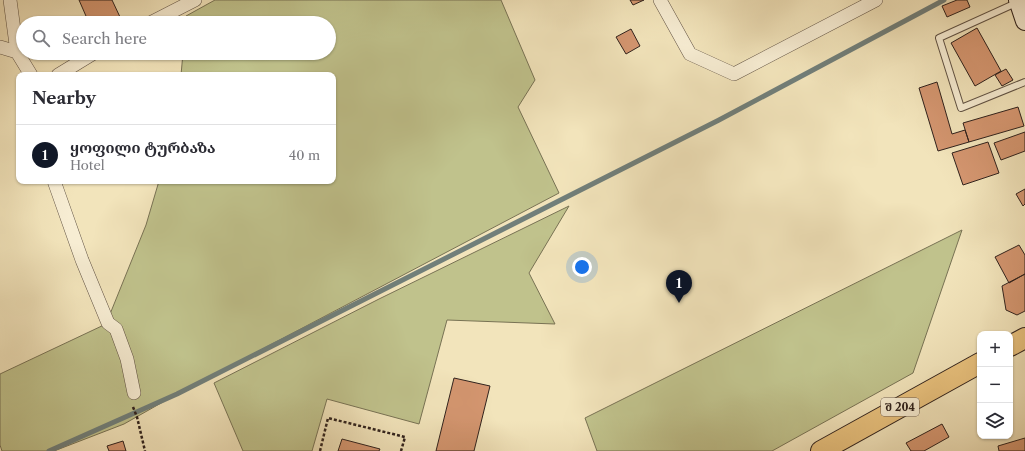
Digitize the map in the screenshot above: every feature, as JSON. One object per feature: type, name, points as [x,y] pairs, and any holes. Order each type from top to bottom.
[{"type":"main road","points":[[1013,344],[1025,338]]},
{"type":"main road","name":"შ 204","points":[[821,451],[977,365]]},
{"type":"street","points":[[10,0],[16,45]]},
{"type":"street","points":[[164,16],[195,0]]},
{"type":"street","points":[[660,0],[690,54],[734,74],[876,0]]},
{"type":"street","points":[[0,47],[16,52]]},
{"type":"street","points":[[22,60],[29,72]]},
{"type":"street","points":[[63,72],[83,60]]},
{"type":"street","points":[[55,184],[93,288],[108,323],[116,329],[127,360],[134,393]]},
{"type":"lane","points":[[1021,8],[939,38],[961,108],[1025,82]]},
{"type":"path","points":[[133,407],[138,417],[145,451]]},
{"type":"path","points":[[320,451],[328,418],[405,437],[401,451]]},
{"type":"green space","points":[[215,0],[501,0],[535,80],[518,107],[559,193],[177,394],[124,424],[54,451],[2,451],[0,445],[0,374],[106,324],[146,225],[158,184],[336,184],[336,72],[181,72],[182,60],[336,60],[336,16],[186,16]]},
{"type":"green space","points":[[569,206],[529,273],[555,324],[447,320],[419,424],[327,399],[312,451],[243,451],[214,383],[379,299]]},
{"type":"green space","points":[[962,230],[913,373],[772,451],[597,451],[585,418]]},
{"type":"building","points":[[79,0],[112,0],[120,16],[86,16]]},
{"type":"building","points":[[630,0],[644,0],[633,5]]},
{"type":"building","points":[[957,0],[967,0],[970,7],[947,17],[942,6]]},
{"type":"building","points":[[977,28],[1001,71],[975,86],[951,43]]},
{"type":"building","points":[[631,29],[640,46],[626,54],[616,37]]},
{"type":"building","points":[[1006,69],[1013,80],[1002,86],[995,75]]},
{"type":"building","points":[[937,82],[952,134],[965,130],[969,142],[938,151],[919,88]]},
{"type":"building","points":[[1018,107],[1024,126],[969,142],[963,123]]},
{"type":"building","points":[[1025,132],[1025,151],[1001,160],[994,143]]},
{"type":"building","points":[[988,142],[999,173],[963,185],[952,153]]},
{"type":"building","points":[[1025,189],[1025,204],[1023,206],[1016,194]]},
{"type":"building","points":[[1019,245],[1025,255],[1025,274],[1009,283],[995,257]]},
{"type":"building","points":[[1025,274],[1025,311],[1017,315],[1006,310],[1002,286]]},
{"type":"building","points":[[454,378],[490,386],[474,451],[436,451]]},
{"type":"building","points":[[942,424],[949,437],[924,451],[911,451],[906,443]]},
{"type":"building","points":[[1025,438],[1025,451],[999,451],[998,446]]},
{"type":"building","points":[[342,439],[380,449],[379,451],[338,451]]},
{"type":"building","points":[[123,441],[126,451],[109,451],[107,446]]},
{"type":"waterway","points":[[49,451],[177,394],[719,120],[944,0]]},
{"type":"place","name":"ყოფილი ტურბაზა","points":[[679,303]]}]
